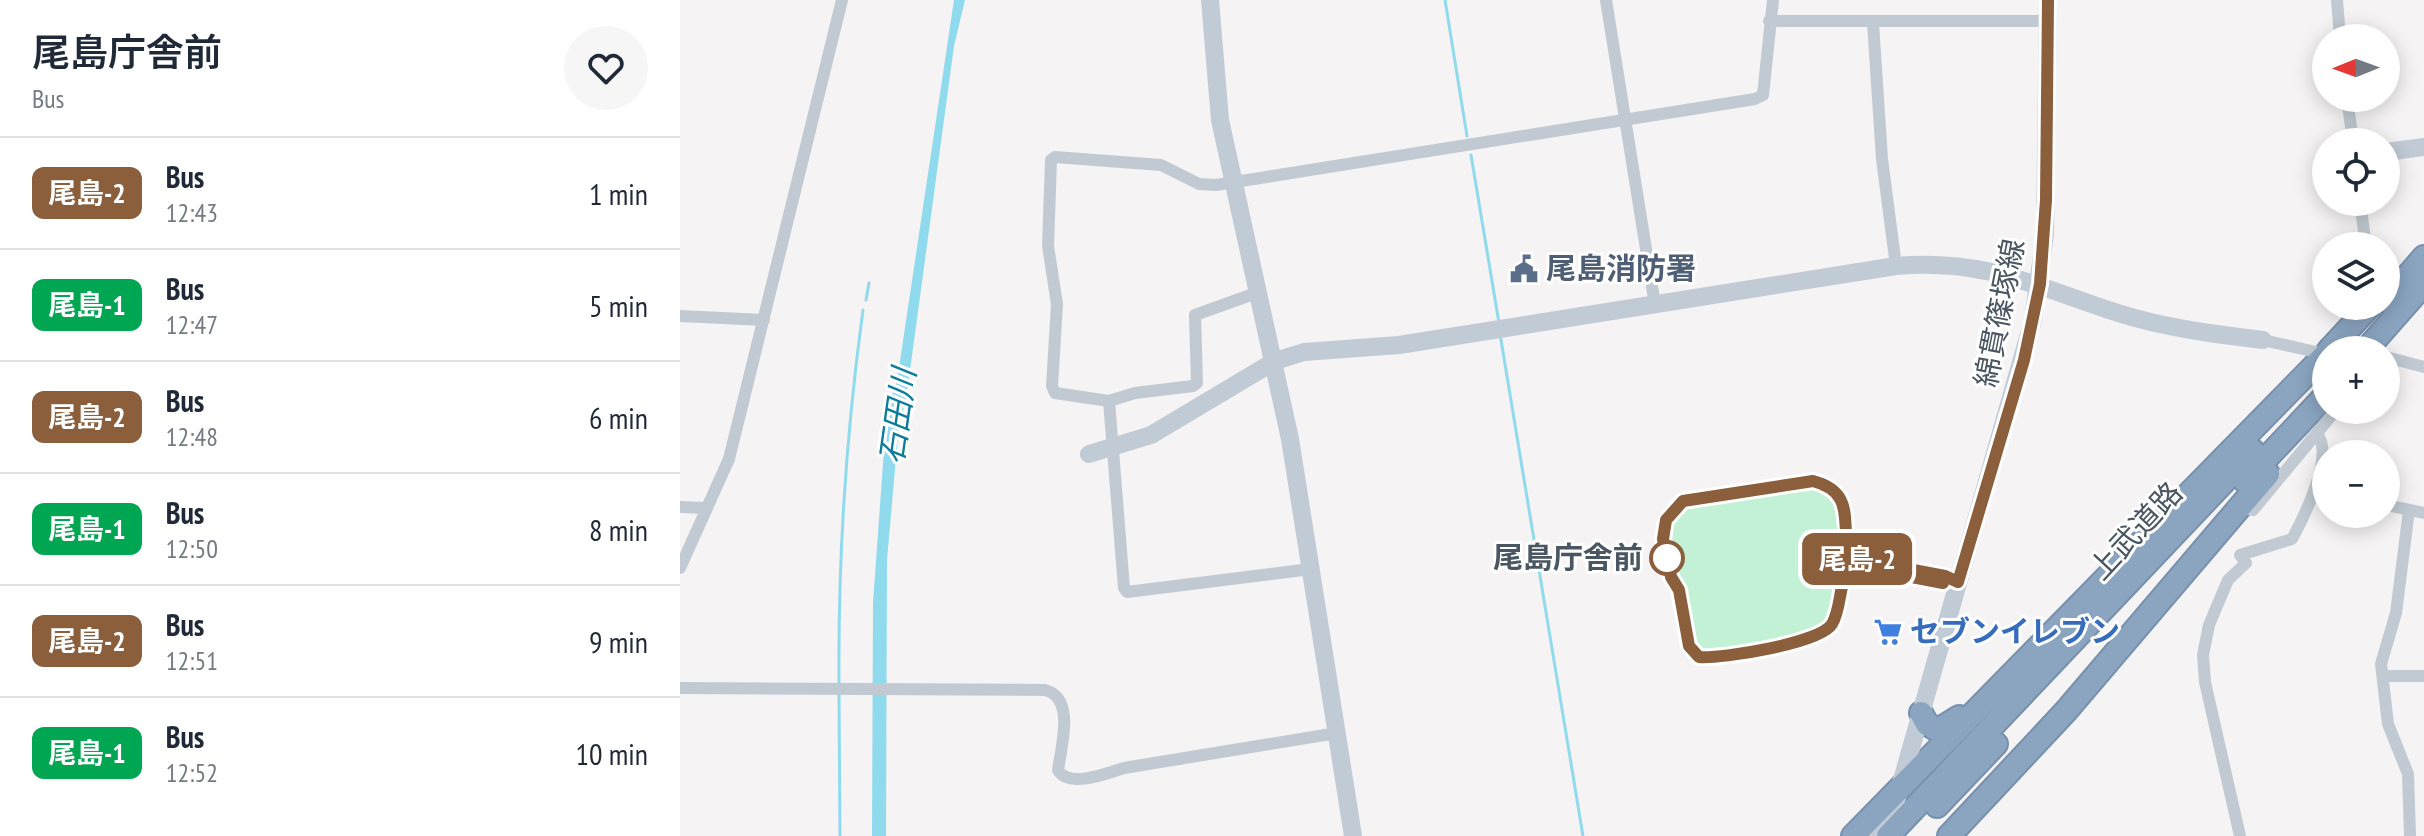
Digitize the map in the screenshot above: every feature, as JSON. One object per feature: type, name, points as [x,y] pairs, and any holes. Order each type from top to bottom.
[{"type":"highway","points":[[2400,278],[2424,255]]},
{"type":"highway","points":[[2400,290],[2424,255]]},
{"type":"highway","points":[[2400,300],[2424,284]]},
{"type":"highway","points":[[2342,336],[2357,320]]},
{"type":"highway","points":[[2358,336],[2375,320]]},
{"type":"highway","points":[[1853,836],[2004,678],[2312,368]]},
{"type":"highway","name":"上武道路","points":[[1887,836],[2312,369]]},
{"type":"highway","name":"上武道路","points":[[1909,836],[2312,410]]},
{"type":"highway","points":[[1946,836],[1966,819],[2066,711],[2312,423]]},
{"type":"highway","points":[[1921,713],[1931,727],[1943,728],[2004,678]]},
{"type":"street","points":[[680,568],[729,459],[842,0]]},
{"type":"street","points":[[1210,0],[1214,78],[1231,184],[1275,361],[1353,836]]},
{"type":"street","points":[[1606,0],[1655,305]]},
{"type":"street","points":[[1259,292],[1195,315],[1197,383],[1193,386],[1135,393],[1109,401],[1055,393],[1052,386],[1057,304],[1048,246],[1051,160],[1055,157],[1153,164],[1199,184],[1231,184],[1761,96],[1773,0]]},
{"type":"street","name":"綿貫篠塚線","points":[[1887,836],[2024,360],[2040,284],[2045,234],[2048,0]]},
{"type":"street","points":[[2337,0],[2339,24]]},
{"type":"street","points":[[1769,21],[2048,21]]},
{"type":"street","points":[[1873,23],[1881,149],[1896,266]]},
{"type":"street","points":[[2400,150],[2424,147]]},
{"type":"street","points":[[1089,454],[1113,449],[1183,419],[1275,361],[1304,352],[1399,345],[1896,266],[1961,265],[2040,284],[2147,321],[2263,340],[2312,353]]},
{"type":"street","points":[[680,316],[764,320]]},
{"type":"street","points":[[2400,361],[2424,367]]},
{"type":"street","points":[[1109,401],[1124,588],[1127,592],[1311,569]]},
{"type":"street","points":[[2241,507],[2253,510],[2325,424]]},
{"type":"street","points":[[2317,434],[2320,440]]},
{"type":"street","points":[[2240,836],[2205,682],[2205,640],[2228,580],[2246,563],[2240,555],[2292,539],[2312,504]]},
{"type":"street","points":[[680,507],[706,508]]},
{"type":"street","points":[[2400,508],[2424,513]]},
{"type":"street","points":[[2409,510],[2396,613],[2381,664],[2388,724],[2408,774],[2410,836]]},
{"type":"street","name":"綿貫篠塚線","points":[[1872,836],[1946,602],[1958,582]]},
{"type":"street","points":[[2383,676],[2424,676]]},
{"type":"street","points":[[680,688],[1028,689],[1052,692],[1063,706],[1058,770],[1068,777],[1097,777],[1124,768],[1337,733]]},
{"type":"green space","points":[[1805,486],[1826,493],[1839,515],[1840,568],[1827,619],[1820,628],[1798,638],[1728,650],[1700,649],[1695,642],[1686,588],[1676,574],[1671,529],[1673,520],[1690,506]]},
{"type":"water","name":"石田川","points":[[954,0],[965,0],[954,46],[906,400],[899,424],[887,560],[886,836],[872,836],[873,603],[887,408],[897,381]]},
{"type":"waterway","points":[[1445,0],[1467,136]]},
{"type":"waterway","points":[[1471,155],[1499,323]]},
{"type":"waterway","points":[[866,300],[869,283]]},
{"type":"waterway","points":[[839,684],[844,497],[863,310]]},
{"type":"waterway","points":[[1500,334],[1583,836]]},
{"type":"waterway","points":[[839,692],[840,836]]},
{"type":"bus line","name":"尾島-2","points":[[1943,583],[1865,568],[1849,569],[1845,574],[1836,614],[1831,626],[1824,632],[1796,642],[1703,658],[1694,655],[1689,646],[1679,590],[1671,577],[1663,530],[1670,512],[1683,501],[1813,481],[1832,489],[1840,499],[1848,522],[1849,549],[1855,559],[1945,576],[1958,582],[2024,360],[2040,284],[2046,200],[2048,0]]},
{"type":"place","name":"尾島消防署","points":[[1524,269]]},
{"type":"place","name":"尾島庁舎前","points":[[1667,558]]},
{"type":"place","name":"セブンイレブン","points":[[1888,632]]}]
